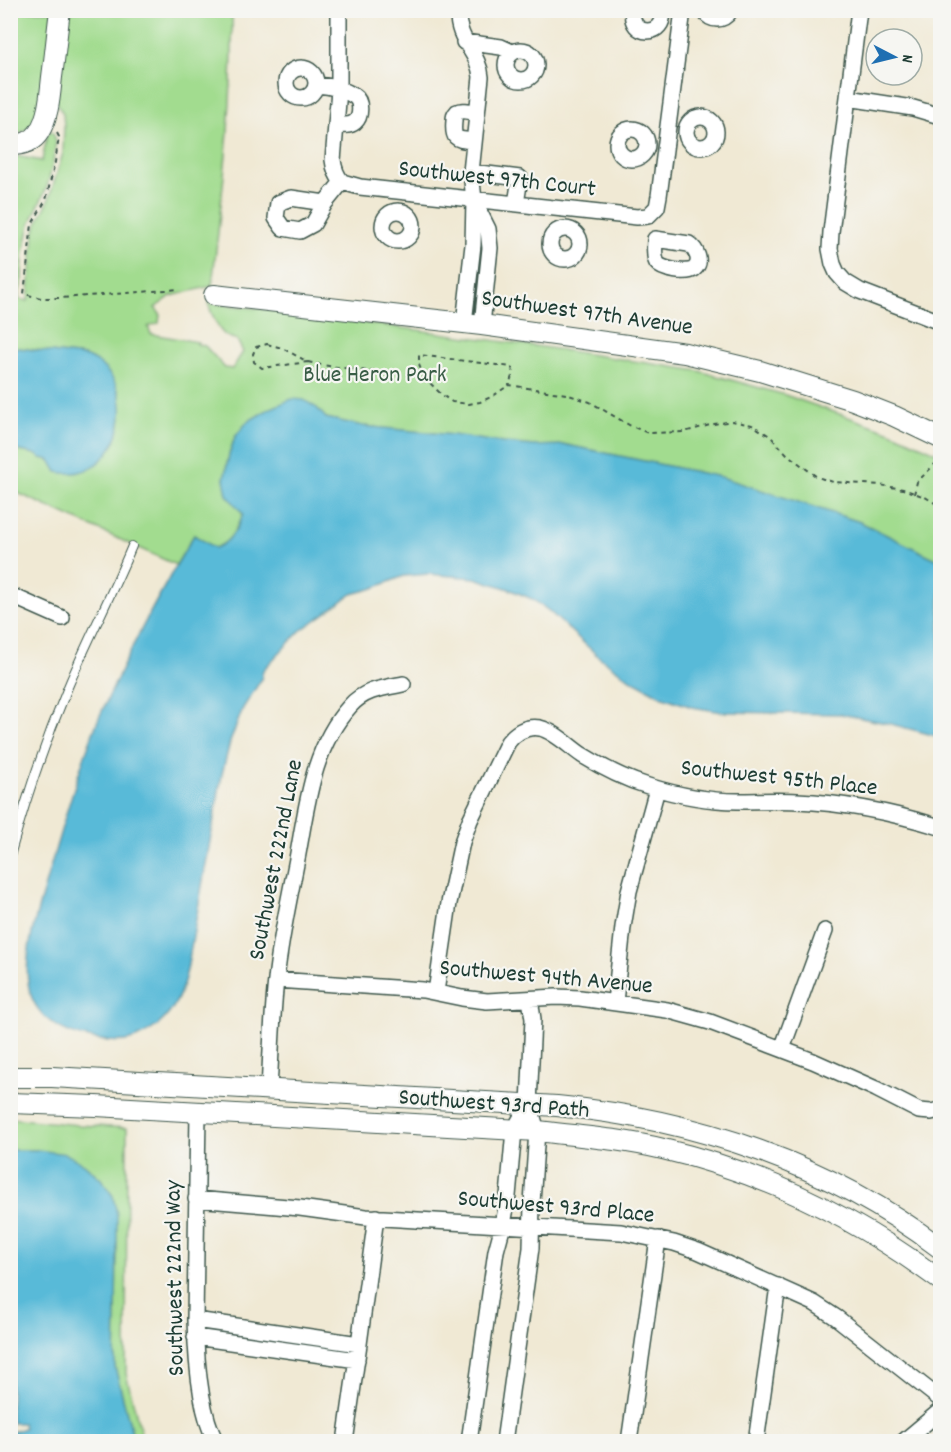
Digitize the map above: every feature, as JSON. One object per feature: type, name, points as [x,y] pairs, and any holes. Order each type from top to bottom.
[{"type":"street","points":[[10,145],[28,142],[36,137],[45,117],[49,105],[60,10]]},
{"type":"street","points":[[325,203],[342,182],[334,169],[333,160],[339,90],[339,10]]},
{"type":"street","points":[[458,10],[458,23],[464,42],[481,71],[471,172],[474,200],[488,229],[490,248],[473,324]]},
{"type":"street","points":[[633,10],[633,22],[645,31],[658,27],[663,15],[682,16],[657,207],[648,216],[655,239]]},
{"type":"street","points":[[703,10],[706,15],[715,19],[725,17],[731,10]]},
{"type":"street","points":[[859,10],[830,241],[831,257],[837,273],[854,288],[940,322]]},
{"type":"street","points":[[464,42],[501,47],[512,52]]},
{"type":"street","points":[[317,85],[356,97],[359,104],[357,120],[348,125],[336,124]]},
{"type":"street","points":[[848,98],[913,108],[940,116]]},
{"type":"street","points":[[474,141],[458,139],[453,131],[455,115],[458,112],[477,113]]},
{"type":"street","points":[[668,127],[686,130]]},
{"type":"street","points":[[648,146],[665,148]]},
{"type":"street","points":[[471,172],[520,178],[516,204]]},
{"type":"street","name":"Southwest 97th Court","points":[[342,182],[360,187],[570,211],[648,216]]},
{"type":"street","points":[[402,211],[404,191]]},
{"type":"street","points":[[568,229],[570,211]]},
{"type":"street","name":"Southwest 97th Avenue","points":[[214,295],[473,324],[657,348],[711,358],[785,378],[853,400],[940,438]]},
{"type":"street","points":[[10,595],[62,618]]},
{"type":"street","name":"Southwest 222nd Lane","points":[[269,1090],[280,950],[312,780],[321,753],[350,705],[372,690],[403,684]]},
{"type":"street","name":"Southwest 95th Place","points":[[436,992],[449,903],[462,842],[504,749],[511,738],[520,731],[534,728],[545,729],[603,767],[657,789],[715,800],[841,804],[896,814],[940,827]]},
{"type":"street","points":[[615,1002],[629,891],[657,789]]},
{"type":"street","points":[[782,1049],[825,931]]},
{"type":"street","name":"Southwest 94th Avenue","points":[[276,980],[380,986],[436,992],[487,1001],[569,997],[667,1010],[697,1018],[843,1073],[919,1111],[931,1113],[939,1111]]},
{"type":"street","points":[[504,1442],[531,1248],[537,1131],[529,1104],[533,1019],[530,999]]},
{"type":"street","name":"Southwest 93rd Path","points":[[10,1077],[52,1077],[529,1104],[588,1109],[652,1120],[701,1131],[796,1165],[862,1197],[940,1248]]},
{"type":"street","name":"Southwest 93rd Path","points":[[10,1103],[537,1131],[612,1139],[662,1148],[750,1174],[803,1197],[895,1248],[940,1281]]},
{"type":"street","points":[[469,1442],[496,1251],[508,1196],[514,1130],[529,1104]]},
{"type":"street","name":"Southwest 222nd Way","points":[[198,1112],[195,1337],[201,1387],[216,1442]]},
{"type":"street","name":"Southwest 93rd Place","points":[[196,1198],[376,1217],[621,1232],[658,1239],[698,1251],[824,1309],[940,1399]]},
{"type":"street","points":[[345,1442],[376,1217]]},
{"type":"street","points":[[629,1442],[658,1239]]},
{"type":"street","points":[[756,1442],[778,1286]]},
{"type":"street","points":[[195,1320],[359,1344]]},
{"type":"street","points":[[195,1337],[357,1360]]},
{"type":"street","points":[[903,1442],[940,1411]]},
{"type":"lane","points":[[10,856],[54,720],[132,546]]},
{"type":"path","points":[[45,117],[59,137],[56,162],[46,200],[32,224],[24,294],[41,298],[61,298],[180,289]]},
{"type":"path","points":[[308,362],[262,368],[254,362],[253,354],[256,347],[267,344],[282,348],[308,362],[321,365],[424,377]]},
{"type":"path","points":[[510,385],[512,367],[420,355],[424,377],[452,402],[469,404],[480,402],[510,385],[566,394],[590,402],[629,425],[648,433],[684,432],[732,421],[752,425],[770,436],[788,455],[817,477],[833,482],[880,485],[925,497],[940,506]]},
{"type":"path","points":[[914,494],[917,482],[940,459]]},
{"type":"green space","points":[[10,11],[53,11],[45,83],[39,110],[30,127],[21,133],[11,135]]},
{"type":"green space","name":"Blue Heron Park","points":[[68,11],[232,11],[229,114],[212,286],[171,296],[155,308],[160,314],[159,323],[148,327],[151,334],[198,342],[197,344],[205,346],[225,368],[232,369],[243,352],[237,340],[226,336],[220,330],[208,303],[542,347],[699,371],[785,395],[891,432],[940,454],[940,561],[860,522],[721,477],[567,445],[534,446],[363,426],[326,418],[317,408],[269,409],[247,422],[235,437],[224,479],[243,514],[238,525],[229,539],[215,548],[194,535],[176,565],[11,490],[10,449],[35,454],[51,461],[100,461],[115,442],[120,424],[118,390],[108,374],[91,359],[84,356],[11,347],[11,155],[42,161],[47,135],[50,131],[53,133],[56,141],[53,163],[47,187],[30,224],[23,257],[22,281],[18,299],[28,301],[34,234],[48,202],[63,153],[63,113],[56,103]]},
{"type":"green space","points":[[10,1118],[127,1128],[126,1374],[143,1441],[134,1441],[115,1367],[117,1243],[113,1196],[101,1179],[84,1164],[38,1150],[11,1150]]},
{"type":"water","points":[[10,347],[84,356],[104,368],[116,385],[121,406],[119,428],[111,447],[98,463],[80,472],[57,472],[50,460],[11,449]]},
{"type":"water","points":[[292,399],[304,400],[317,408],[326,418],[363,426],[534,446],[567,445],[721,477],[860,522],[940,561],[940,737],[841,714],[722,712],[692,707],[663,697],[630,679],[599,657],[549,611],[532,599],[475,578],[429,574],[404,576],[352,594],[300,631],[263,670],[261,680],[243,708],[230,742],[222,774],[187,970],[180,993],[169,1013],[148,1032],[126,1041],[82,1037],[60,1028],[42,1014],[31,994],[28,982],[28,956],[33,928],[71,797],[91,739],[135,642],[194,535],[215,548],[229,539],[239,525],[243,514],[227,495],[224,479],[235,437],[247,422]]},
{"type":"water","points":[[11,1150],[38,1150],[66,1154],[84,1164],[101,1179],[113,1196],[117,1214],[115,1367],[134,1441],[14,1441],[12,1432],[24,1428],[23,1423],[12,1423],[11,1418]]}]
